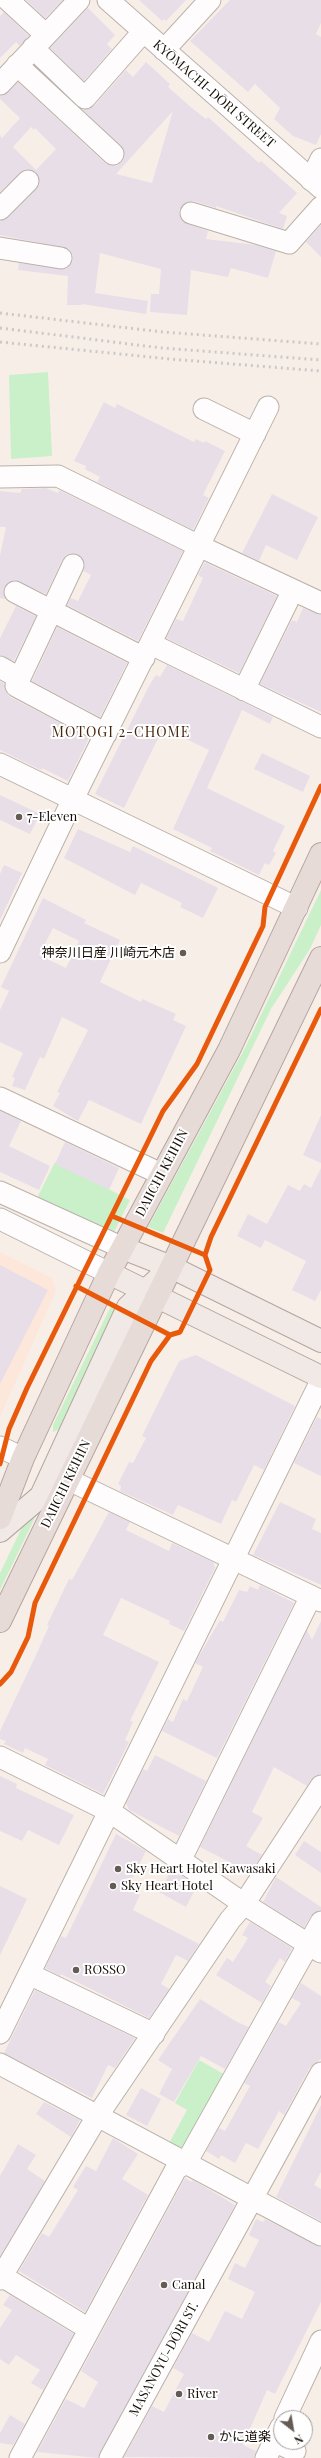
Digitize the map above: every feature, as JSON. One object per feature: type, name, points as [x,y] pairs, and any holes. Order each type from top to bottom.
[{"type":"highway","name":"DAIICHI KEIHIN","points":[[0,1518],[23,1458],[109,1273],[229,1050],[297,908],[321,854]]},
{"type":"highway","name":"DAIICHI KEIHIN","points":[[0,1621],[69,1480],[151,1294],[171,1267],[321,958]]},
{"type":"main road","points":[[123,1248],[171,1267],[321,1342]]},
{"type":"main road","points":[[109,1273],[321,1377]]},
{"type":"main road","points":[[0,1531],[41,1496],[128,1307],[151,1294]]},
{"type":"street","points":[[8,0],[85,98],[144,32]]},
{"type":"street","points":[[0,84],[79,0]]},
{"type":"street","name":"KYŌMACHI-DŌRI STREET","points":[[108,0],[316,184]]},
{"type":"street","points":[[164,50],[210,0]]},
{"type":"street","points":[[17,65],[113,154]]},
{"type":"street","points":[[316,184],[321,159]]},
{"type":"street","points":[[0,209],[28,181]]},
{"type":"street","points":[[191,213],[289,243],[321,207]]},
{"type":"street","points":[[0,248],[61,258]]},
{"type":"street","points":[[0,952],[73,799],[268,407]]},
{"type":"street","points":[[204,409],[255,434]]},
{"type":"street","points":[[0,478],[58,476],[199,546],[321,602]]},
{"type":"street","points":[[74,565],[16,686],[106,734]]},
{"type":"street","points":[[244,690],[293,590]]},
{"type":"street","points":[[15,592],[52,611],[244,690],[321,727]]},
{"type":"street","points":[[0,667],[19,678]]},
{"type":"street","points":[[0,764],[297,908]]},
{"type":"street","points":[[0,1098],[161,1174]]},
{"type":"street","points":[[0,1192],[123,1248]]},
{"type":"street","points":[[0,1219],[109,1273]]},
{"type":"street","points":[[0,2033],[321,1381]]},
{"type":"street","points":[[0,1447],[23,1458]]},
{"type":"street","points":[[69,1480],[316,1599],[181,1859]]},
{"type":"street","points":[[0,1757],[110,1811],[244,1904],[314,1948]]},
{"type":"street","points":[[89,2329],[1,2277],[74,2150],[230,1920],[244,1904],[321,1786]]},
{"type":"street","points":[[20,2458],[176,2169],[186,2163],[314,1948],[321,1922]]},
{"type":"street","points":[[29,1974],[154,2034]]},
{"type":"street","points":[[0,2064],[321,2235]]},
{"type":"street","name":"MASANOYU-DŌRI ST.","points":[[110,2458],[321,2073]]},
{"type":"street","points":[[291,2410],[313,2381],[321,2341]]},
{"type":"street","points":[[291,2450],[295,2452]]},
{"type":"shaded area","points":[[0,1252],[52,1278],[56,1291],[0,1417]]},
{"type":"green space","points":[[48,372],[52,456],[11,459],[9,375]]},
{"type":"green space","points":[[321,890],[321,925],[310,949],[271,1009],[163,1233],[148,1227],[245,1048]]},
{"type":"green space","points":[[55,1162],[130,1200],[112,1236],[37,1198]]},
{"type":"green space","points":[[111,1306],[118,1310],[60,1429],[53,1432],[53,1425]]},
{"type":"green space","points":[[120,1324],[125,1331],[0,1590],[0,1573]]},
{"type":"green space","points":[[199,2060],[227,2076],[183,2155],[167,2147],[187,2110],[175,2103]]},
{"type":"building","points":[[26,0],[63,0],[45,18]]},
{"type":"building","points":[[139,0],[186,0],[166,21],[164,19],[162,21]]},
{"type":"building","points":[[230,0],[321,0],[321,23],[316,34],[321,37],[321,134],[316,145],[293,136],[274,119],[280,108],[255,84],[248,92],[190,41]]},
{"type":"building","points":[[88,8],[115,35],[107,44],[112,49],[84,81],[50,48]]},
{"type":"building","points":[[4,12],[29,36],[20,46],[16,42],[0,58],[0,16]]},
{"type":"building","points":[[146,62],[170,84],[168,87],[192,108],[206,119],[208,117],[259,163],[261,161],[297,193],[279,213],[287,216],[283,229],[216,206],[216,208],[194,201],[183,205],[179,210],[182,221],[208,231],[206,239],[256,245],[276,251],[268,278],[231,268],[228,277],[191,270],[187,315],[150,312],[151,294],[159,294],[161,269],[100,253],[95,293],[148,301],[146,314],[82,304],[67,305],[68,276],[18,270],[19,263],[66,269],[73,260],[69,249],[0,235],[0,221],[8,217],[40,184],[36,172],[25,169],[0,192],[0,135],[2,138],[20,118],[0,99],[0,96],[8,92],[18,82],[105,163],[116,166],[122,162],[124,150],[83,110],[94,106],[126,70],[133,77]],"holes":[[[173,111],[152,183],[116,174]],[[31,127],[34,130],[35,128],[56,149],[36,170],[13,147]]]},
{"type":"building","points":[[321,225],[321,257],[306,242]]},
{"type":"building","points":[[104,402],[115,408],[117,404],[194,442],[196,439],[204,443],[205,441],[225,451],[203,495],[209,498],[193,530],[97,482],[100,477],[85,469],[86,466],[74,461]]},
{"type":"building","points":[[46,488],[58,493],[59,490],[183,551],[138,641],[67,605],[71,598],[78,601],[91,575],[83,571],[85,564],[78,554],[66,555],[62,560],[46,594],[14,580],[4,587],[5,599],[0,598],[0,556],[6,527],[0,527],[0,491],[20,493],[22,489]]},
{"type":"building","points":[[272,494],[318,517],[297,560],[266,545],[259,561],[242,553]]},
{"type":"building","points":[[204,563],[277,596],[239,673],[166,638],[176,619],[183,621],[203,578],[198,575]]},
{"type":"building","points":[[16,606],[36,616],[14,661],[0,655],[0,638]]},
{"type":"building","points":[[303,608],[321,615],[321,712],[260,684],[292,620],[297,622]]},
{"type":"building","points":[[57,627],[127,663],[100,717],[32,681]]},
{"type":"building","points":[[167,665],[273,717],[270,724],[242,710],[207,788],[285,826],[273,851],[276,853],[269,865],[265,863],[259,875],[210,851],[212,848],[173,829],[209,750],[163,728],[124,808],[95,794],[149,686],[156,675],[160,677]]},
{"type":"building","points":[[0,681],[5,684],[6,692],[10,697],[89,738],[68,781],[0,750]]},
{"type":"building","points":[[262,753],[310,776],[303,792],[254,769]]},
{"type":"building","name":"7-Eleven","points":[[0,795],[40,814],[30,834],[0,820]]},
{"type":"building","points":[[78,829],[130,852],[133,846],[218,888],[203,918],[180,907],[182,903],[141,883],[135,895],[64,858]]},
{"type":"building","points":[[4,865],[22,873],[0,920],[0,874]]},
{"type":"building","points":[[43,898],[86,920],[84,923],[120,940],[100,982],[141,1002],[142,999],[176,1014],[173,1020],[186,1026],[141,1124],[89,1100],[78,1121],[53,1106],[60,1093],[57,1092],[88,1030],[62,1017],[44,1059],[40,1057],[25,1090],[12,1086],[15,1078],[12,1077],[23,1053],[0,1042],[0,1010],[9,991],[1,987]],"holes":[[[53,928],[79,941],[66,968],[39,955]]]},
{"type":"building","points":[[0,1111],[21,1121],[9,1146],[50,1166],[39,1190],[0,1172]]},
{"type":"building","points":[[321,1115],[321,1163],[303,1155]]},
{"type":"building","points":[[65,1142],[119,1168],[109,1190],[55,1164]]},
{"type":"building","points":[[321,1168],[321,1290],[315,1301],[292,1290],[306,1261],[265,1240],[261,1248],[237,1236],[248,1214],[267,1224],[288,1185],[300,1191],[304,1184],[311,1188]]},
{"type":"building","points":[[0,1265],[48,1290],[0,1384]]},
{"type":"building","points":[[196,1355],[295,1406],[264,1470],[254,1465],[236,1502],[232,1500],[221,1524],[178,1505],[173,1515],[120,1491],[121,1486],[118,1484],[129,1462],[133,1463],[146,1438],[142,1436],[179,1361]]},
{"type":"building","points":[[317,1417],[321,1419],[321,1476],[294,1463]]},
{"type":"building","points":[[280,1502],[316,1519],[312,1529],[321,1533],[321,1585],[253,1555]]},
{"type":"building","points":[[109,1512],[130,1522],[126,1530],[169,1551],[172,1543],[213,1562],[215,1568],[184,1631],[169,1624],[170,1621],[121,1598],[103,1635],[159,1662],[130,1721],[133,1722],[125,1740],[129,1742],[103,1794],[45,1765],[48,1759],[25,1748],[23,1753],[4,1744],[6,1741],[0,1739],[0,1731],[37,1653],[49,1626],[47,1625],[69,1579],[72,1580]]},
{"type":"building","points":[[260,1585],[294,1603],[217,1758],[162,1731],[168,1719],[173,1722],[183,1699],[187,1701],[203,1667],[195,1663],[220,1620],[223,1622],[239,1590],[247,1592],[250,1586],[258,1590]]},
{"type":"building","points":[[321,1621],[321,1774],[315,1776],[307,1786],[274,1767],[252,1812],[263,1818],[246,1846],[262,1855],[248,1875],[249,1872],[200,1847],[307,1630],[312,1640]]},
{"type":"building","points":[[155,1755],[206,1781],[179,1836],[129,1810],[126,1803],[143,1769],[147,1771]]},
{"type":"building","points":[[0,1776],[17,1784],[16,1788],[74,1815],[59,1845],[28,1830],[22,1841],[0,1831]]},
{"type":"building","points":[[116,1834],[146,1851],[127,1889],[140,1895],[133,1910],[199,1944],[188,1961],[176,1955],[161,1984],[169,1989],[149,2018],[61,1974],[60,1976],[45,1968],[61,1936],[66,1938]]},
{"type":"building","points":[[304,1841],[321,1852],[321,1873],[295,1855]]},
{"type":"building","points":[[172,1869],[197,1886],[186,1907],[159,1892]]},
{"type":"building","points":[[276,1877],[321,1907],[321,1910],[311,1916],[304,1927],[263,1902]]},
{"type":"building","points":[[0,1886],[27,1899],[0,1955]]},
{"type":"building","points":[[250,1922],[292,1948],[285,1962],[280,1958],[265,1982],[271,1986],[262,2003],[216,1975],[227,1958],[233,1962],[248,1938],[242,1935]]},
{"type":"building","points":[[301,1983],[321,1996],[321,2059],[310,2067],[284,2115],[279,2111],[258,2149],[246,2143],[235,2163],[221,2155],[219,2159],[206,2151],[219,2128],[225,2131],[250,2086],[244,2083],[279,2022],[286,2026],[301,2003],[292,1998]]},
{"type":"building","points":[[35,1990],[135,2038],[115,2068],[108,2065],[92,2098],[4,2053]]},
{"type":"building","points":[[200,1999],[237,2022],[249,2027],[225,2069],[201,2056],[174,2102],[159,2094],[172,2069],[158,2060]]},
{"type":"building","points":[[141,2088],[161,2099],[147,2126],[126,2115]]},
{"type":"building","points":[[44,2102],[80,2120],[71,2137],[36,2114]]},
{"type":"building","points":[[321,2105],[321,2172],[314,2185],[321,2189],[321,2221],[276,2197]]},
{"type":"building","points":[[113,2138],[138,2154],[122,2179],[148,2195],[85,2312],[19,2271],[42,2233],[49,2237],[78,2190],[73,2187],[86,2166],[96,2171]]},
{"type":"building","points":[[18,2144],[36,2155],[27,2169],[45,2181],[0,2256],[0,2176]]},
{"type":"building","points":[[185,2178],[191,2182],[193,2180],[235,2205],[98,2458],[37,2452],[66,2399],[84,2408],[98,2382],[81,2371]]},
{"type":"building","points":[[256,2219],[263,2222],[265,2219],[321,2247],[321,2302],[275,2394],[267,2390],[243,2445],[256,2451],[254,2458],[124,2457],[152,2406],[164,2412],[184,2374],[173,2368],[192,2333],[209,2342],[225,2311],[242,2319],[255,2292],[228,2279],[235,2263],[245,2268],[259,2240],[249,2235]]},
{"type":"building","points":[[10,2295],[74,2334],[43,2390],[31,2383],[40,2370],[16,2355],[9,2365],[0,2359],[0,2328],[12,2310],[3,2305]]},
{"type":"building","points":[[10,2415],[25,2424],[13,2445],[0,2443],[0,2433]]},
{"type":"railway","points":[[0,313],[163,332],[321,344]]},
{"type":"railway","points":[[0,328],[162,348],[321,360]]},
{"type":"railway","points":[[0,342],[170,359],[321,371]]},
{"type":"cycle path","points":[[0,1464],[9,1429],[27,1388],[163,1111],[197,1064],[263,926],[265,907],[321,786]]},
{"type":"cycle path","points":[[0,1684],[11,1672],[28,1637],[35,1603],[151,1361],[170,1335],[180,1332],[210,1270],[205,1255],[211,1237],[321,1009]]},
{"type":"cycle path","points":[[112,1216],[205,1255]]},
{"type":"cycle path","points":[[76,1286],[170,1335]]},
{"type":"place","name":"7-Eleven","points":[[19,817]]},
{"type":"place","name":"神奈川日産 川崎元木店","points":[[183,953]]},
{"type":"place","name":"Sky Heart Hotel Kawasaki","points":[[118,1869]]},
{"type":"place","name":"Sky Heart Hotel","points":[[113,1886]]},
{"type":"place","name":"ROSSO","points":[[76,1970]]},
{"type":"place","name":"Canal","points":[[164,2285]]},
{"type":"place","name":"River","points":[[179,2394]]},
{"type":"place","name":"かに道楽","points":[[211,2437]]},
{"type":"district","name":"MOTOGI 2-CHOME","points":[[121,733]]}]
